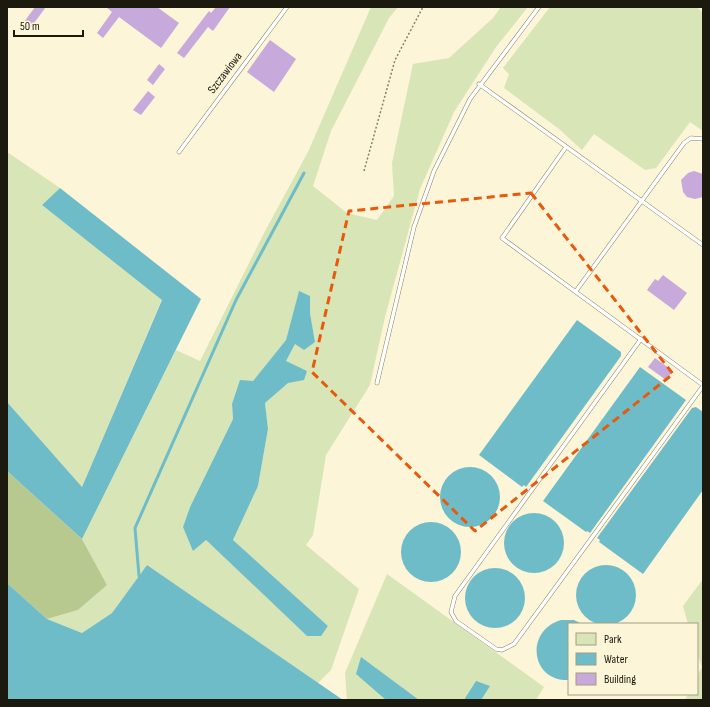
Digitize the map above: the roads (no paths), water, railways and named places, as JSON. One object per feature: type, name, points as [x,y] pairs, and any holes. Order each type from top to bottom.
[{"type":"lane","name":"Szczawiowa","points":[[179,152],[287,7]]},
{"type":"lane","points":[[377,382],[414,227],[422,200],[456,124],[479,84],[539,7]]},
{"type":"lane","points":[[479,84],[703,245]]},
{"type":"lane","points":[[576,291],[684,143],[691,138],[703,138]]},
{"type":"lane","points":[[566,147],[502,238],[703,385],[514,644],[502,650],[496,649],[456,621],[451,612],[455,596],[640,339]]},
{"type":"water","points":[[60,188],[201,299],[82,539],[7,471],[7,402],[82,487],[162,300],[42,205]]},
{"type":"water","points":[[299,291],[310,296],[310,313],[315,342],[304,350],[295,344],[286,361],[307,371],[304,380],[288,383],[265,403],[268,429],[258,486],[233,540],[328,626],[321,636],[307,636],[206,540],[193,551],[183,527],[190,507],[233,419],[232,404],[240,380],[253,381],[286,340]]},
{"type":"water","points":[[577,320],[621,352],[621,356],[526,487],[524,485],[522,487],[479,455]]},
{"type":"water","points":[[640,367],[686,400],[590,533],[587,531],[586,532],[543,501]]},
{"type":"water","points":[[696,407],[703,412],[703,490],[643,574],[599,542],[600,540],[597,538],[692,408]]},
{"type":"water","points":[[470,467],[487,472],[495,480],[500,497],[495,514],[487,522],[470,527],[453,522],[445,514],[440,497],[445,480],[453,472]]},
{"type":"water","points":[[528,513],[540,513],[551,518],[559,526],[564,537],[562,555],[551,568],[540,573],[528,573],[517,568],[509,560],[504,549],[504,537],[509,526],[517,518]]},
{"type":"water","points":[[431,522],[448,527],[456,535],[461,552],[456,569],[448,577],[431,582],[414,577],[406,569],[401,552],[406,535],[414,527]]},
{"type":"water","points":[[147,565],[343,700],[7,700],[7,583],[47,619],[82,633],[112,613]]},
{"type":"water","points":[[606,565],[623,570],[631,578],[635,589],[635,601],[631,612],[623,620],[617,623],[595,623],[589,620],[581,612],[578,606],[576,595],[578,584],[581,578],[589,570],[595,567]]},
{"type":"water","points":[[489,568],[501,568],[512,573],[520,581],[525,592],[523,610],[512,623],[501,628],[489,628],[478,623],[470,615],[465,604],[465,592],[470,581],[478,573]]},
{"type":"water","points":[[561,620],[574,620],[580,623],[568,623],[568,680],[556,678],[547,673],[540,665],[537,655],[537,644],[541,634],[549,626]]},
{"type":"water","points":[[361,657],[419,700],[386,700],[356,674]]},
{"type":"water","points":[[476,681],[490,686],[481,700],[464,700]]},
{"type":"waterway","points":[[139,576],[135,528],[236,300],[304,173]]}]
